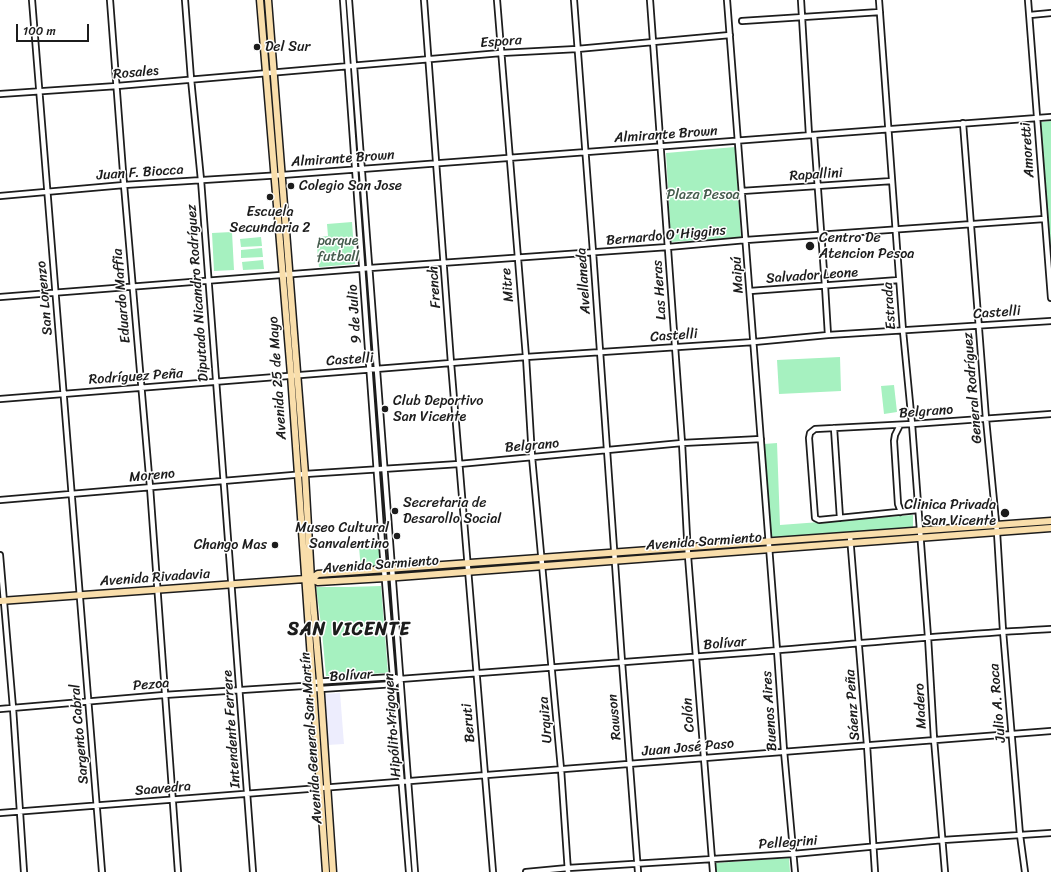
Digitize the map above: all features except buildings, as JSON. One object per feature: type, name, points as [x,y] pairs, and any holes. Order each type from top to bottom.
[{"type":"main road","name":"Avenida 25 de Mayo","points":[[260,0],[291,375],[297,474],[308,579]]},
{"type":"main road","name":"Avenida 25 de Mayo","points":[[268,0],[305,474],[308,579]]},
{"type":"main road","name":"Avenida Sarmiento","points":[[308,579],[318,582],[385,578],[920,538],[1051,521]]},
{"type":"main road","name":"Avenida Sarmiento","points":[[308,579],[318,574],[392,570],[920,531],[1051,528]]},
{"type":"main road","name":"Avenida Rivadavia","points":[[2,601],[308,579]]},
{"type":"main road","name":"Avenida General San Martín","points":[[308,579],[320,681],[333,872]]},
{"type":"main road","name":"Avenida General San Martín","points":[[308,579],[312,682],[326,872]]},
{"type":"street","name":"San Lorenzo","points":[[32,0],[80,595]]},
{"type":"street","name":"Eduardo Maffia","points":[[110,0],[150,487],[178,872]]},
{"type":"street","name":"Diputado Nicandro Rodríguez","points":[[185,0],[201,180],[232,584]]},
{"type":"street","name":"9 de Julio","points":[[343,0],[385,578]]},
{"type":"street","name":"9 de Julio","points":[[349,0],[393,577]]},
{"type":"street","name":"French","points":[[424,0],[468,572]]},
{"type":"street","name":"Mitre","points":[[497,0],[526,357],[532,457],[544,567]]},
{"type":"street","name":"Avellaneda","points":[[574,0],[615,561]]},
{"type":"street","name":"Las Heras","points":[[650,0],[682,443],[688,556]]},
{"type":"street","name":"Maipú","points":[[727,0],[770,549]]},
{"type":"street","points":[[801,0],[828,335]]},
{"type":"street","name":"Estrada","points":[[879,0],[895,230],[912,424],[920,538]]},
{"type":"street","name":"Amoretti","points":[[1028,0],[1051,298]]},
{"type":"street","points":[[742,21],[880,12]]},
{"type":"street","points":[[1030,15],[1051,13]]},
{"type":"street","name":"Espora","points":[[274,72],[501,53],[577,49],[730,35]]},
{"type":"street","name":"Rosales","points":[[0,94],[117,86],[266,74],[274,72]]},
{"type":"street","name":"Almirante Brown","points":[[282,175],[1051,117]]},
{"type":"street","name":"General Rodríguez","points":[[963,123],[996,529]]},
{"type":"street","name":"Juan F. Biocca","points":[[0,196],[124,184],[282,175]]},
{"type":"street","name":"Rapallini","points":[[742,191],[892,181]]},
{"type":"street","name":"Bernardo O'Higgins","points":[[0,297],[208,282],[370,268],[1044,219]]},
{"type":"street","name":"Salvador Leone","points":[[750,291],[899,280]]},
{"type":"street","name":"Castelli","points":[[298,374],[754,342],[828,335],[1051,321]]},
{"type":"street","name":"Rodríguez Peña","points":[[0,399],[298,374]]},
{"type":"street","name":"Belgrano","points":[[840,518],[820,520],[815,518],[809,438],[812,430],[1051,414]]},
{"type":"street","points":[[900,425],[894,441],[898,504],[901,512]]},
{"type":"street","points":[[834,428],[840,518],[918,510]]},
{"type":"street","name":"Belgrano","points":[[305,474],[459,464],[682,443],[761,439]]},
{"type":"street","name":"Moreno","points":[[0,500],[305,474]]},
{"type":"street","name":"Julio A. Roca","points":[[996,529],[1020,835],[1025,872]]},
{"type":"street","name":"Sáenz Peña","points":[[850,536],[867,744],[875,872]]},
{"type":"street","name":"Madero","points":[[920,538],[945,872]]},
{"type":"street","name":"Buenos Aires","points":[[770,549],[784,751],[795,872]]},
{"type":"street","points":[[0,555],[2,601],[13,708],[24,872]]},
{"type":"street","name":"Colón","points":[[688,556],[713,872]]},
{"type":"street","name":"Rawson","points":[[615,561],[638,872]]},
{"type":"street","name":"Urquiza","points":[[544,567],[568,870]]},
{"type":"street","name":"Beruti","points":[[468,572],[493,872]]},
{"type":"street","name":"Hipólito Yrigoyen","points":[[393,577],[415,872]]},
{"type":"street","name":"Hipólito Yrigoyen","points":[[385,578],[409,872]]},
{"type":"street","name":"Intendente Ferrere","points":[[232,584],[253,872]]},
{"type":"street","name":"Sargento Cabral","points":[[80,595],[102,872]]},
{"type":"street","name":"Bolívar","points":[[303,686],[312,682],[320,681],[394,677],[400,679],[476,674],[1003,631],[1051,629]]},
{"type":"street","points":[[394,684],[400,679]]},
{"type":"street","name":"Bolívar","points":[[303,686],[313,689],[320,689],[394,684]]},
{"type":"street","name":"Pezoa","points":[[0,709],[164,695],[303,686]]},
{"type":"street","name":"Juan José Paso","points":[[327,787],[867,744],[1051,731]]},
{"type":"street","name":"Saavedra","points":[[0,813],[327,787]]},
{"type":"street","name":"Pellegrini","points":[[526,872],[568,870],[638,863],[793,854],[943,840],[1051,833]]},
{"type":"shaded area","points":[[340,693],[344,744],[327,745],[322,698],[325,694]]},
{"type":"green space","points":[[1051,121],[1051,271],[1041,122]]},
{"type":"green space","name":"Plaza Pesoa","points":[[735,147],[741,237],[671,242],[666,153]]},
{"type":"green space","name":"parque futball","points":[[352,222],[355,264],[319,267],[317,247],[321,246],[320,237],[328,236],[327,224]]},
{"type":"green space","points":[[232,232],[234,270],[214,271],[212,233]]},
{"type":"green space","points":[[261,237],[262,246],[241,247],[240,239]]},
{"type":"green space","points":[[262,248],[263,257],[241,258],[241,250]]},
{"type":"green space","points":[[263,260],[264,269],[243,270],[242,262]]},
{"type":"green space","points":[[840,357],[841,391],[779,394],[777,360]]},
{"type":"green space","points":[[894,385],[897,412],[884,414],[881,386]]},
{"type":"green space","points":[[777,443],[780,525],[913,515],[913,529],[771,540],[764,444]]},
{"type":"green space","points":[[381,545],[382,568],[361,570],[359,547]]},
{"type":"green space","points":[[381,586],[388,673],[326,676],[316,587]]},
{"type":"green space","points":[[387,679],[387,683],[326,687],[326,682]]},
{"type":"green space","points":[[789,858],[790,872],[716,872],[716,863]]},
{"type":"place","name":"Del Sur","points":[[257,47]]},
{"type":"place","name":"Colegio San Jose","points":[[291,186]]},
{"type":"place","name":"Escuela Secundaria 2","points":[[270,197]]},
{"type":"place","name":"Centro De Atencion Pesoa","points":[[810,246]]},
{"type":"place","name":"Club Deportivo San Vicente","points":[[385,409]]},
{"type":"place","name":"Secretaria de Desarollo Social","points":[[395,511]]},
{"type":"place","name":"Clinica Privada San Vicente","points":[[1005,513]]},
{"type":"place","name":"Museo Cultural Sanvalentino","points":[[397,536]]},
{"type":"place","name":"Chango Mas","points":[[275,545]]},
{"type":"district","name":"SAN VICENTE","points":[[349,630]]}]
